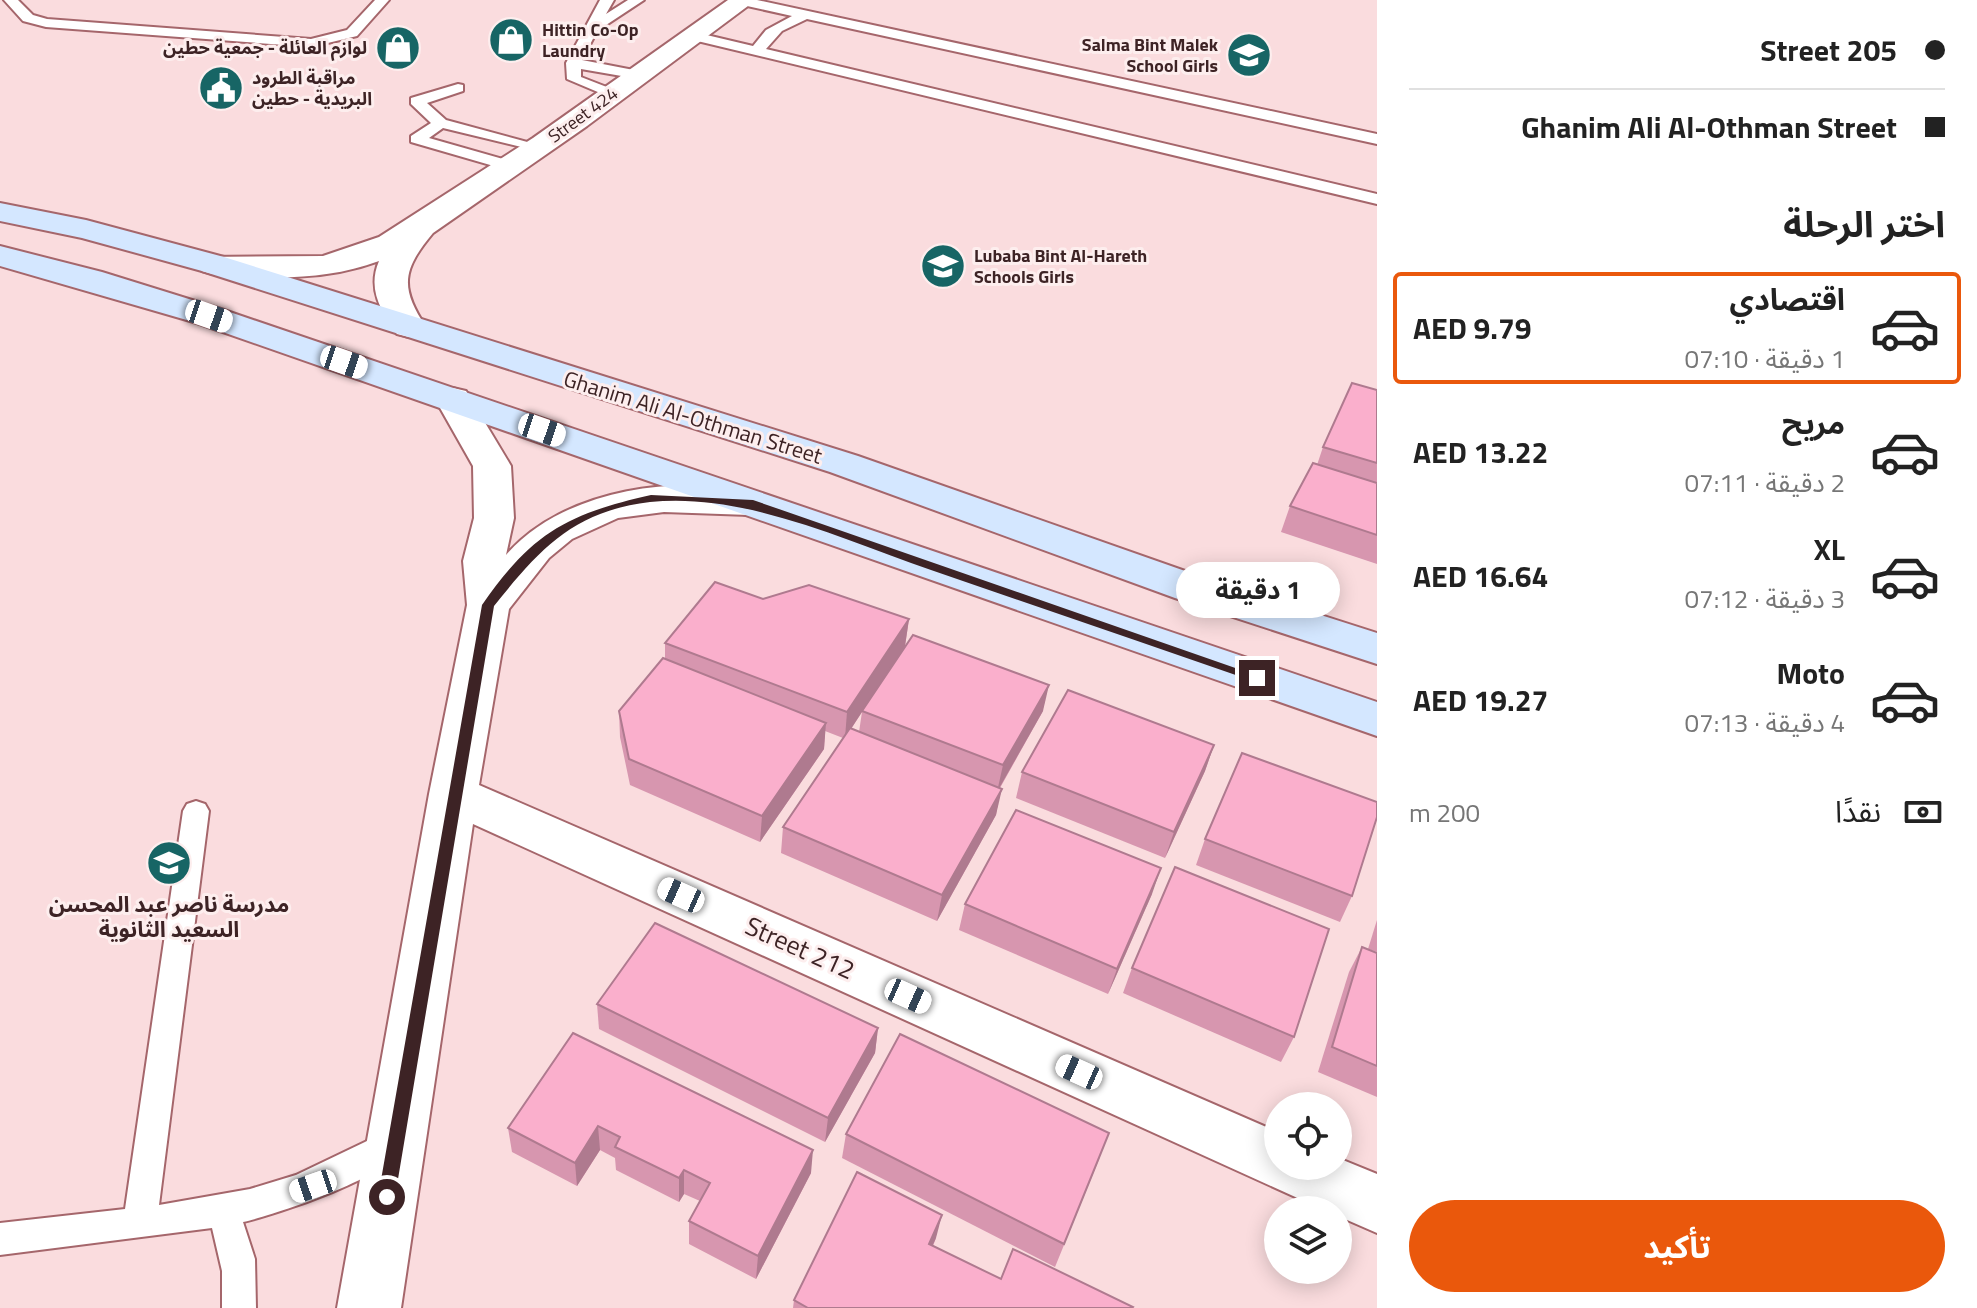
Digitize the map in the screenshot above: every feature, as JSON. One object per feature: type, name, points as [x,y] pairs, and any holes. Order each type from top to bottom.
[{"type":"street","name":"Street 424","points":[[213,264],[295,268],[338,262],[359,257],[420,228],[744,0]]},
{"type":"street","name":"Ghanim Ali Al-Othman Street","points":[[0,212],[86,229],[213,264],[844,464],[1190,588],[1377,649]]},
{"type":"street","name":"Street 424","points":[[409,327],[390,294],[389,276],[395,259],[420,228]]},
{"type":"street","points":[[0,256],[144,295],[1377,719]]},
{"type":"street","points":[[369,1308],[453,794],[488,605],[484,561],[494,518],[492,466],[453,399]]},
{"type":"street","points":[[488,605],[532,551],[552,533],[579,518],[651,499],[749,503]]},
{"type":"street","name":"Street 212","points":[[453,794],[1264,1154]]},
{"type":"street","points":[[1323,1180],[1377,1204]]},
{"type":"lane","points":[[11,0],[28,18],[46,23],[311,43],[343,38],[352,33],[382,0]]},
{"type":"lane","points":[[607,0],[573,63],[574,79],[612,94]]},
{"type":"lane","points":[[594,28],[637,0]]},
{"type":"lane","points":[[744,0],[1377,139]]},
{"type":"lane","points":[[757,52],[761,41],[783,23],[806,15]]},
{"type":"lane","points":[[694,36],[1377,199]]},
{"type":"lane","points":[[573,63],[639,75]]},
{"type":"lane","points":[[458,88],[416,101],[441,123],[536,149]]},
{"type":"lane","points":[[441,123],[417,139],[511,166]]},
{"type":"lane","points":[[140,1221],[196,811]]},
{"type":"lane","points":[[0,1239],[222,1212],[269,1202],[357,1166],[395,1141]]},
{"type":"lane","points":[[222,1212],[236,1243],[242,1279],[239,1308]]},
{"type":"building","points":[[1352,383],[1377,390],[1377,463],[1323,447]]},
{"type":"building","points":[[1313,463],[1377,483],[1377,535],[1290,506]]},
{"type":"building","points":[[715,582],[763,599],[809,585],[909,619],[847,712],[665,643]]},
{"type":"building","points":[[913,635],[1049,685],[1003,765],[862,711]]},
{"type":"building","points":[[663,658],[826,723],[762,816],[629,759],[619,711]]},
{"type":"building","points":[[1068,690],[1214,745],[1174,832],[1022,772]]},
{"type":"building","points":[[850,728],[1002,789],[942,895],[783,827]]},
{"type":"building","points":[[1242,753],[1377,802],[1377,817],[1352,896],[1205,839]]},
{"type":"building","points":[[1016,810],[1161,868],[1117,969],[965,904]]},
{"type":"building","points":[[1175,867],[1329,929],[1294,1037],[1132,968]]},
{"type":"building","points":[[655,923],[878,1028],[828,1118],[597,1004]]},
{"type":"building","points":[[1362,947],[1377,953],[1377,1066],[1332,1047]]},
{"type":"building","points":[[573,1033],[813,1150],[758,1256],[689,1221],[710,1183],[684,1170],[679,1178],[615,1147],[620,1137],[598,1126],[575,1163],[508,1128]]},
{"type":"building","points":[[900,1034],[1109,1133],[1064,1244],[846,1134]]},
{"type":"building","points":[[857,1172],[942,1215],[929,1244],[1001,1279],[1013,1249],[1133,1307],[808,1308],[794,1300]]},
{"type":"place","name":"Hittin Co-Op Laundry","points":[[511,40]]},
{"type":"place","name":"لوازم العائلة - جمعية حطين","points":[[398,48]]},
{"type":"place","name":"Salma Bint Malek School Girls","points":[[1249,55]]},
{"type":"place","name":"مراقبة الطرود البريدية - حطين","points":[[221,88]]},
{"type":"place","name":"Lubaba Bint Al-Hareth Schools Girls","points":[[943,266]]},
{"type":"place","name":"مدرسة ناصر عبد المحسن السعيد الثانوية","points":[[169,863]]},
{"type":"route","points":[[387,1197],[453,794],[488,605],[532,551],[552,533],[602,510],[651,499],[677,497],[749,503],[1257,678]]}]
